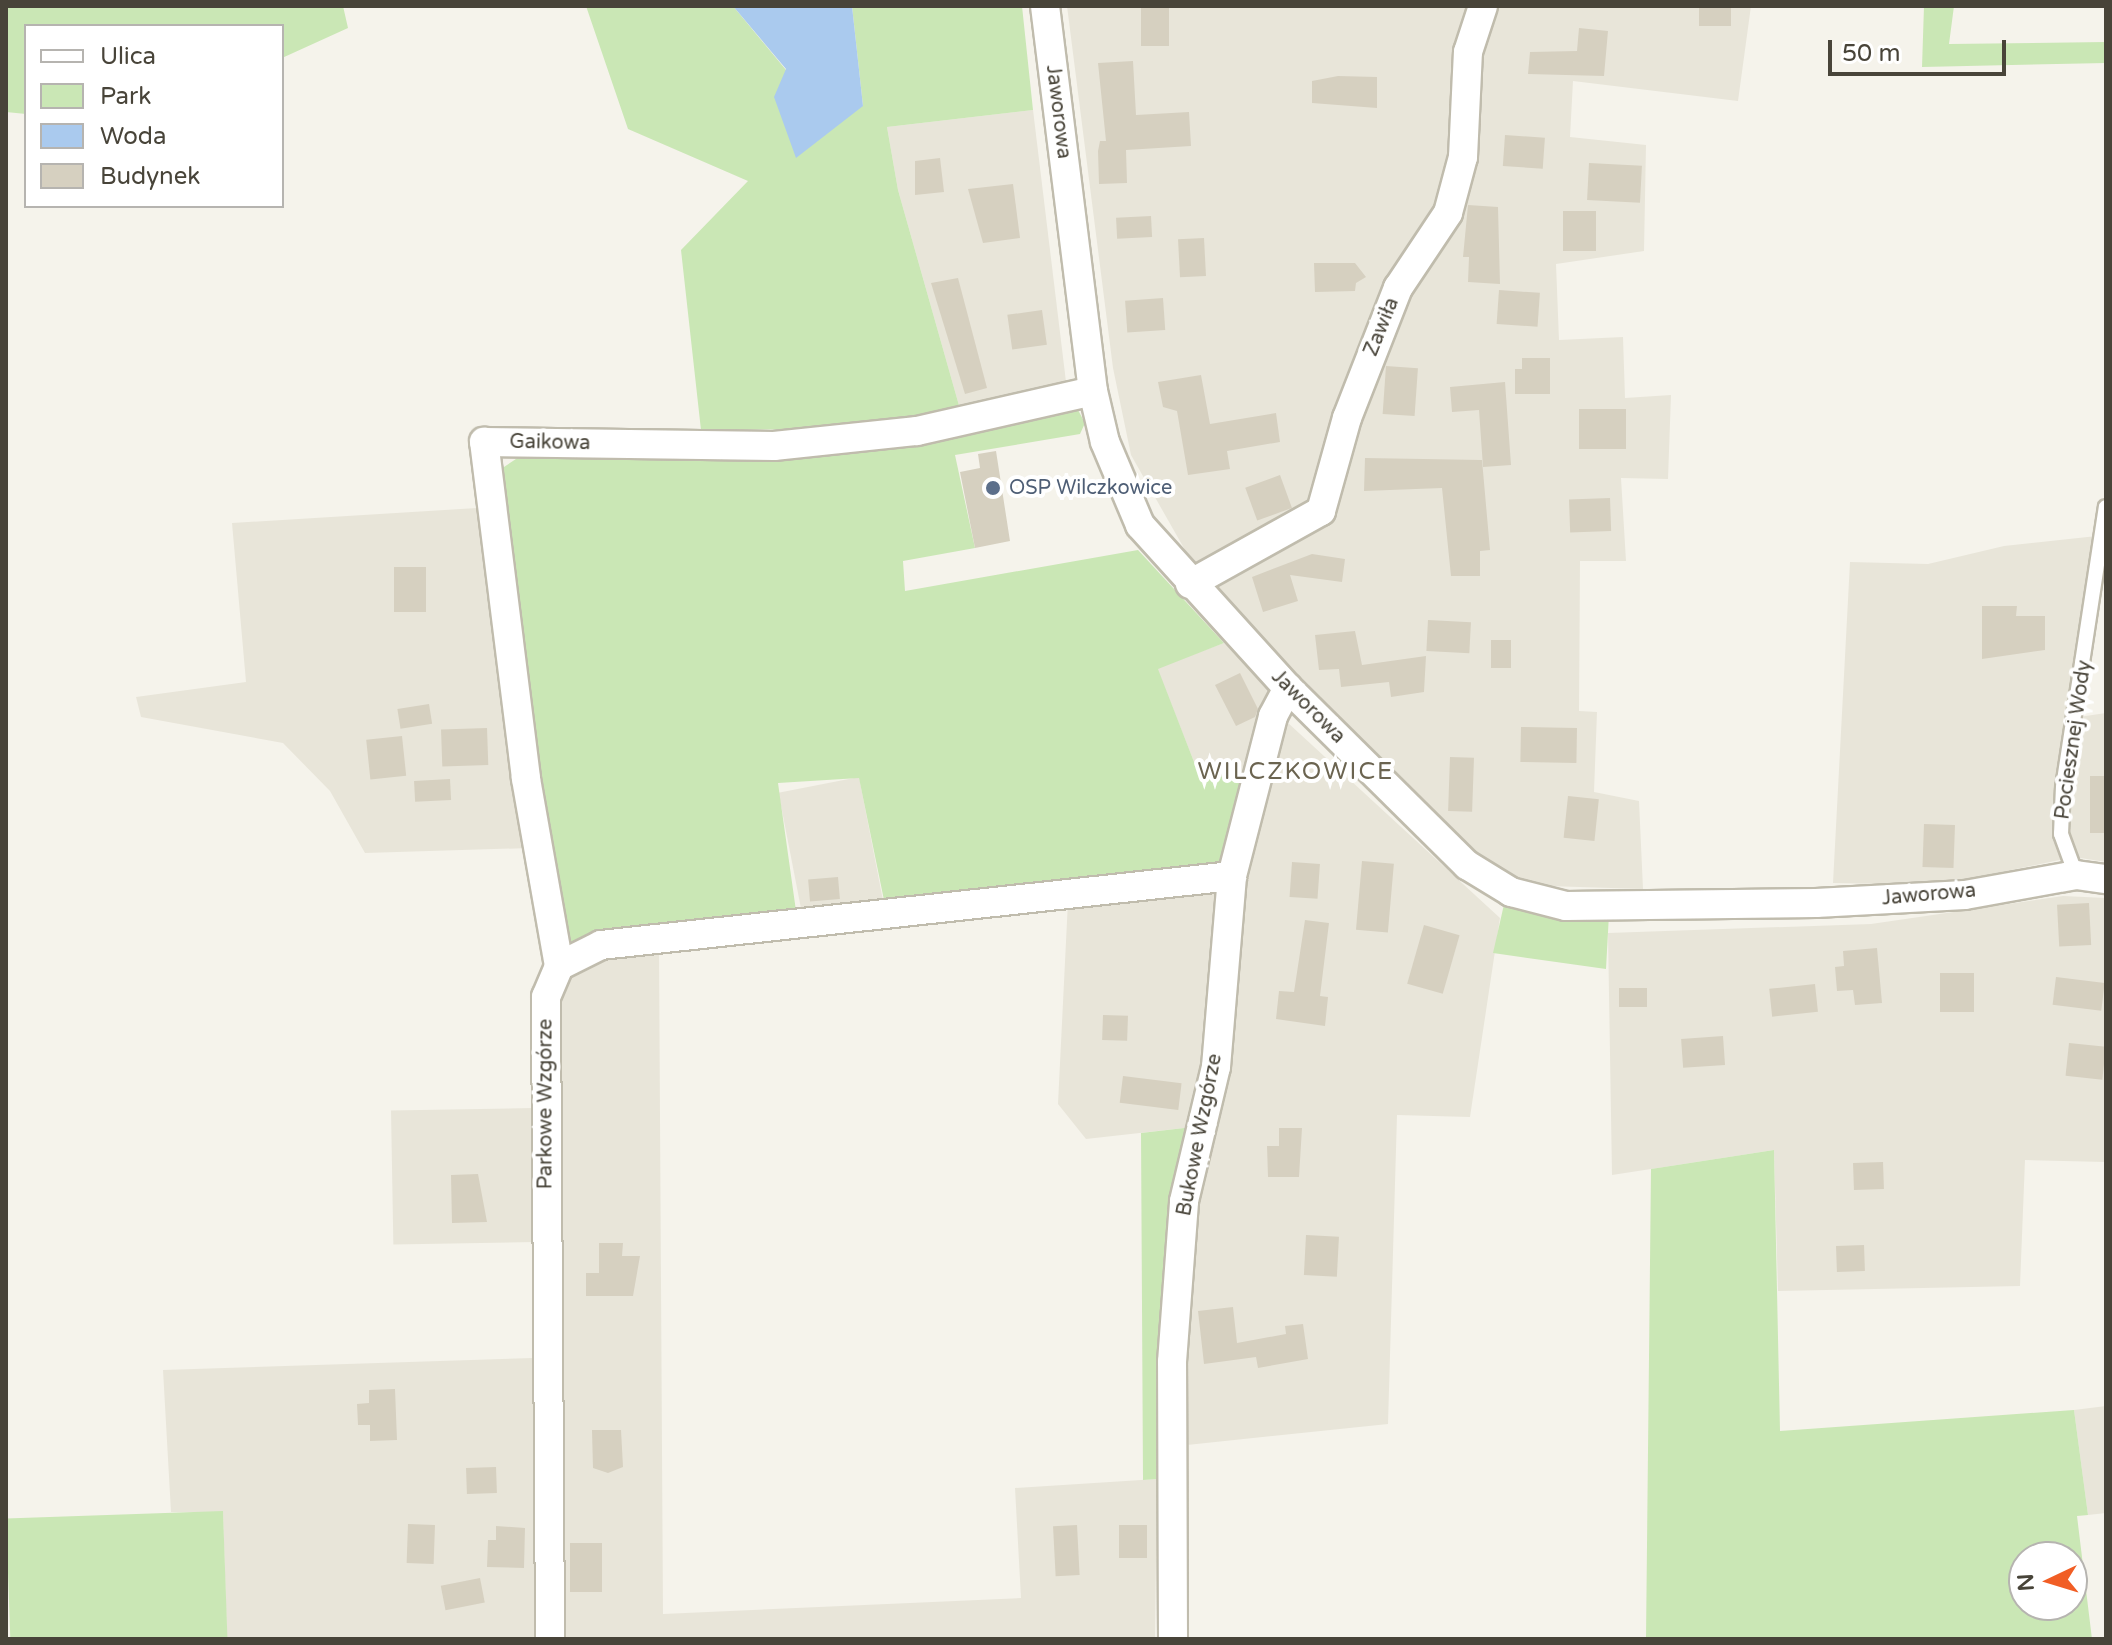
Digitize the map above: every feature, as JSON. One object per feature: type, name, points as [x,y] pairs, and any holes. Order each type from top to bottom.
[{"type":"street","name":"Jaworowa","points":[[1045,6],[1093,391],[1105,442],[1140,525],[1190,584],[1288,688],[1467,865],[1511,892],[1566,906],[1965,895],[2076,875],[2106,879]]},
{"type":"street","name":"Zawiła","points":[[1190,584],[1321,511],[1347,418],[1398,288],[1448,213],[1463,157],[1468,52],[1483,6]]},
{"type":"street","name":"Gaikowa","points":[[559,966],[526,778],[484,442],[774,446],[917,431],[1093,391]]},
{"type":"street","name":"Bukowe Wzgórze","points":[[1173,1639],[1174,1333],[1184,1201],[1216,1067],[1232,876],[1273,716],[1288,688]]},
{"type":"street","points":[[559,966],[601,945],[1232,876]]},
{"type":"street","name":"Parkowe Wzgórze","points":[[550,1639],[546,997],[559,966]]},
{"type":"lane","name":"Pociesznej Wody","points":[[2076,875],[2061,834],[2063,787],[2106,507]]},
{"type":"shaded area","points":[[1067,6],[1751,6],[1738,101],[1573,81],[1570,137],[1646,145],[1644,251],[1556,264],[1559,340],[1623,337],[1625,398],[1671,395],[1668,479],[1621,478],[1626,561],[1580,561],[1579,711],[1597,712],[1594,792],[1639,801],[1643,889],[1520,885],[1473,851],[1316,700],[1185,550],[1131,455],[1113,368]]},
{"type":"shaded area","points":[[1033,110],[1066,382],[960,409],[898,190],[887,127]]},
{"type":"shaded area","points":[[477,508],[530,848],[365,853],[330,791],[283,743],[141,717],[136,697],[246,682],[232,523]]},
{"type":"shaded area","points":[[2106,535],[2079,717],[2106,713],[2106,862],[2074,857],[1939,885],[1833,883],[1850,562],[1928,564],[2004,546]]},
{"type":"shaded area","points":[[1224,643],[1276,691],[1249,787],[1196,767],[1157,668]]},
{"type":"shaded area","points":[[1287,722],[1500,918],[1470,1117],[1397,1115],[1388,1424],[1187,1445],[1186,1303],[1196,1202],[1236,924]]},
{"type":"shaded area","points":[[859,777],[884,906],[804,921],[779,793]]},
{"type":"shaded area","points":[[1215,889],[1211,1044],[1193,1127],[1086,1139],[1058,1104],[1068,901]]},
{"type":"shaded area","points":[[2063,896],[2106,898],[2106,1162],[2025,1160],[2020,1286],[1778,1291],[1774,1150],[1612,1175],[1608,933],[1871,924]]},
{"type":"shaded area","points":[[627,950],[659,950],[663,1614],[1021,1598],[1015,1488],[1157,1479],[1155,1639],[561,1639],[557,1002],[577,968]]},
{"type":"shaded area","points":[[533,1108],[535,1242],[393,1244],[391,1110]]},
{"type":"shaded area","points":[[533,1358],[535,1639],[227,1639],[223,1512],[171,1512],[163,1370]]},
{"type":"shaded area","points":[[2106,1406],[2106,1513],[2088,1515],[2074,1410]]},
{"type":"green space","points":[[6,6],[343,6],[348,28],[284,57],[284,24],[24,24],[24,114],[6,112]]},
{"type":"green space","points":[[586,6],[733,6],[786,70],[863,106],[852,6],[1022,6],[1033,110],[887,127],[898,190],[960,409],[858,429],[701,430],[681,250],[748,181],[628,129]]},
{"type":"green space","points":[[1924,6],[1954,6],[1949,44],[2106,42],[2106,63],[1922,67]]},
{"type":"green space","points":[[1078,410],[1085,423],[1080,434],[955,455],[975,548],[903,561],[905,591],[1138,550],[1224,643],[1158,669],[1196,767],[1249,787],[1220,863],[885,905],[859,778],[778,783],[797,918],[568,945],[532,754],[534,712],[525,685],[501,469],[525,453]]},
{"type":"green space","points":[[1505,900],[1544,916],[1609,914],[1606,969],[1493,953]]},
{"type":"green space","points":[[1193,1127],[1164,1320],[1157,1479],[1143,1480],[1141,1133]]},
{"type":"green space","points":[[1774,1150],[1780,1431],[2074,1410],[2088,1515],[2077,1516],[2080,1541],[2008,1541],[2008,1621],[2088,1621],[2088,1606],[2092,1639],[1646,1639],[1651,1169]]},
{"type":"green space","points":[[223,1511],[227,1639],[10,1639],[6,1519]]},
{"type":"water","points":[[733,6],[852,6],[863,106],[796,158],[774,97],[786,69]]},
{"type":"building","points":[[1141,6],[1169,6],[1169,46],[1141,46]]},
{"type":"building","points":[[1699,6],[1731,6],[1731,26],[1699,26]]},
{"type":"building","points":[[1579,28],[1608,31],[1604,76],[1528,74],[1530,52],[1577,51]]},
{"type":"building","points":[[1133,61],[1136,115],[1189,112],[1191,146],[1126,150],[1127,183],[1099,184],[1098,151],[1100,141],[1106,141],[1098,63]]},
{"type":"building","points":[[1338,76],[1377,77],[1377,108],[1312,103],[1312,81]]},
{"type":"building","points":[[1505,135],[1545,138],[1543,169],[1503,166]]},
{"type":"building","points":[[940,158],[944,192],[915,195],[915,161]]},
{"type":"building","points":[[1589,163],[1642,166],[1640,203],[1587,200]]},
{"type":"building","points":[[1013,184],[1020,238],[983,243],[968,189]]},
{"type":"building","points":[[1468,205],[1498,207],[1500,284],[1468,282],[1469,257],[1463,257]]},
{"type":"building","points":[[1563,211],[1596,211],[1596,251],[1563,251]]},
{"type":"building","points":[[1151,216],[1152,237],[1117,239],[1116,218]]},
{"type":"building","points":[[1204,238],[1206,276],[1180,277],[1178,239]]},
{"type":"building","points":[[1314,263],[1355,263],[1366,277],[1356,283],[1355,291],[1315,292]]},
{"type":"building","points":[[958,278],[987,388],[965,394],[931,283]]},
{"type":"building","points":[[1499,290],[1540,293],[1538,327],[1497,324]]},
{"type":"building","points":[[1163,298],[1165,330],[1127,333],[1125,301]]},
{"type":"building","points":[[1042,310],[1047,345],[1012,350],[1007,315]]},
{"type":"building","points":[[1522,358],[1550,358],[1550,394],[1515,394],[1515,369],[1522,369]]},
{"type":"building","points":[[1386,366],[1418,368],[1415,416],[1383,414]]},
{"type":"building","points":[[1201,375],[1210,424],[1276,413],[1280,442],[1227,451],[1230,469],[1188,475],[1177,411],[1163,407],[1158,382]]},
{"type":"building","points":[[1505,382],[1511,465],[1483,467],[1479,410],[1452,412],[1450,387]]},
{"type":"building","points":[[1579,409],[1626,409],[1626,449],[1579,449]]},
{"type":"building","points":[[996,451],[1010,541],[975,548],[960,472],[980,468],[978,454]]},
{"type":"building","points":[[1365,458],[1482,460],[1490,550],[1480,551],[1480,576],[1451,576],[1442,488],[1364,491]]},
{"type":"building","points":[[1280,475],[1292,508],[1257,521],[1245,488]]},
{"type":"building","points":[[1610,498],[1611,531],[1570,532],[1569,499]]},
{"type":"building","points":[[1312,554],[1345,559],[1342,582],[1290,575],[1298,601],[1263,612],[1252,577]]},
{"type":"building","points":[[394,567],[426,567],[426,612],[394,612]]},
{"type":"building","points":[[1982,606],[2017,606],[2016,616],[2045,616],[2045,650],[1982,659]]},
{"type":"building","points":[[1428,620],[1471,622],[1469,653],[1426,651]]},
{"type":"building","points":[[1355,631],[1362,665],[1426,656],[1424,692],[1391,697],[1389,682],[1341,687],[1339,669],[1319,670],[1315,635]]},
{"type":"building","points":[[1491,640],[1511,640],[1511,668],[1491,668]]},
{"type":"building","points":[[1240,673],[1258,709],[1255,717],[1236,726],[1215,685]]},
{"type":"building","points":[[429,704],[432,724],[401,729],[397,709]]},
{"type":"building","points":[[1521,727],[1577,728],[1576,763],[1520,762]]},
{"type":"building","points":[[487,728],[488,765],[442,767],[441,730]]},
{"type":"building","points":[[402,736],[406,776],[370,780],[366,740]]},
{"type":"building","points":[[1450,757],[1474,758],[1472,812],[1448,811]]},
{"type":"building","points":[[2090,776],[2106,776],[2106,833],[2090,833]]},
{"type":"building","points":[[450,779],[451,800],[415,802],[414,781]]},
{"type":"building","points":[[1568,796],[1599,799],[1594,841],[1564,838]]},
{"type":"building","points":[[1924,824],[1955,825],[1953,868],[1922,867]]},
{"type":"building","points":[[1362,861],[1394,864],[1388,933],[1356,930]]},
{"type":"building","points":[[1292,862],[1320,864],[1317,899],[1290,897]]},
{"type":"building","points":[[838,877],[840,899],[810,902],[808,880]]},
{"type":"building","points":[[2089,903],[2091,945],[2059,947],[2057,905]]},
{"type":"building","points":[[1305,920],[1329,923],[1320,996],[1328,997],[1325,1026],[1276,1019],[1279,991],[1294,992]]},
{"type":"building","points":[[1424,925],[1460,935],[1443,994],[1407,984]]},
{"type":"building","points":[[1877,948],[1882,1003],[1855,1005],[1853,990],[1837,991],[1835,967],[1844,966],[1843,951]]},
{"type":"building","points":[[1940,973],[1974,973],[1974,1012],[1940,1012]]},
{"type":"building","points":[[2056,977],[2105,983],[2101,1011],[2053,1005]]},
{"type":"building","points":[[1815,984],[1818,1012],[1772,1017],[1769,989]]},
{"type":"building","points":[[1619,988],[1647,988],[1647,1007],[1619,1007]]},
{"type":"building","points":[[1103,1015],[1128,1016],[1127,1041],[1102,1040]]},
{"type":"building","points":[[1723,1036],[1725,1065],[1683,1068],[1681,1039]]},
{"type":"building","points":[[2069,1043],[2106,1047],[2102,1080],[2066,1076]]},
{"type":"building","points":[[1123,1076],[1182,1083],[1178,1110],[1120,1103]]},
{"type":"building","points":[[1279,1128],[1302,1128],[1299,1177],[1268,1177],[1267,1146],[1279,1146]]},
{"type":"building","points":[[1883,1162],[1884,1189],[1854,1190],[1853,1163]]},
{"type":"building","points":[[478,1174],[487,1222],[452,1223],[451,1175]]},
{"type":"building","points":[[1306,1235],[1339,1237],[1337,1277],[1304,1275]]},
{"type":"building","points":[[599,1243],[623,1243],[622,1256],[640,1256],[633,1296],[586,1296],[586,1273],[599,1273]]},
{"type":"building","points":[[1864,1245],[1865,1271],[1837,1272],[1836,1246]]},
{"type":"building","points":[[1233,1307],[1237,1343],[1286,1334],[1285,1326],[1303,1324],[1308,1359],[1258,1368],[1256,1357],[1204,1364],[1198,1311]]},
{"type":"building","points":[[395,1389],[397,1440],[370,1441],[370,1425],[358,1425],[357,1404],[369,1403],[369,1390]]},
{"type":"building","points":[[592,1430],[621,1430],[623,1467],[608,1473],[593,1468]]},
{"type":"building","points":[[496,1467],[497,1493],[467,1494],[466,1468]]},
{"type":"building","points":[[408,1524],[435,1525],[434,1564],[407,1563]]},
{"type":"building","points":[[1077,1525],[1080,1575],[1056,1576],[1053,1526]]},
{"type":"building","points":[[1119,1525],[1147,1525],[1147,1558],[1119,1558]]},
{"type":"building","points":[[496,1526],[525,1528],[524,1568],[487,1567],[488,1540],[496,1540]]},
{"type":"building","points":[[570,1543],[602,1543],[602,1592],[570,1592]]},
{"type":"building","points":[[480,1578],[485,1603],[446,1610],[441,1586]]},
{"type":"place","name":"OSP Wilczkowice","points":[[993,488]]},
{"type":"district","name":"WILCZKOWICE","points":[[1296,772]]}]
